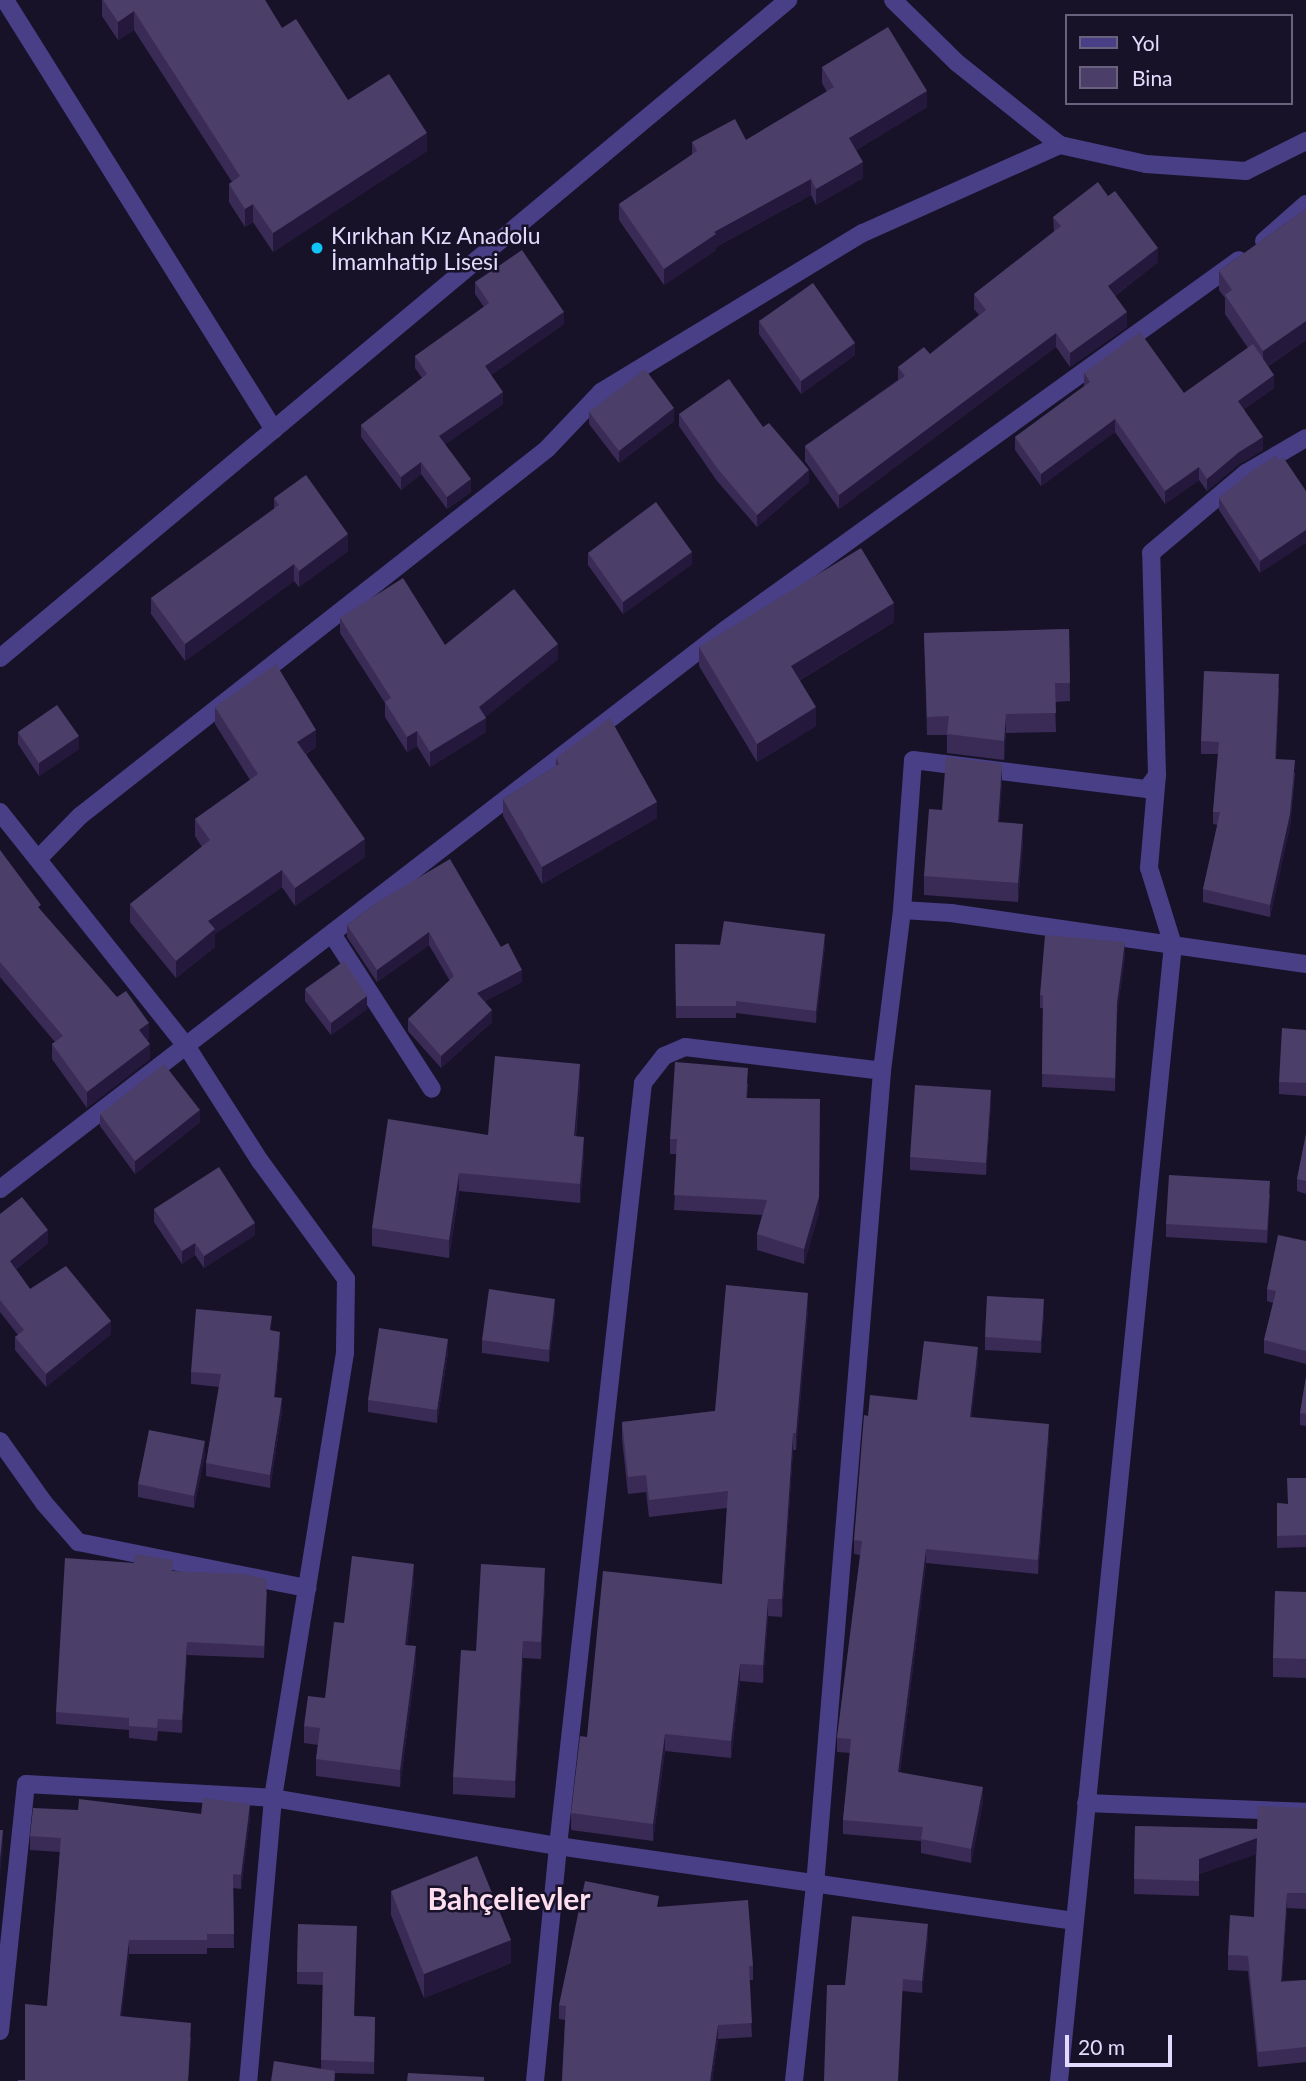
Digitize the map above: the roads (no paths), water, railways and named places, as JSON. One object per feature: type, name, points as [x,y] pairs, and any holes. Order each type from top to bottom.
[{"type":"street","points":[[5,0],[274,429]]},
{"type":"street","points":[[0,659],[788,0]]},
{"type":"street","points":[[893,0],[956,62],[1060,145],[1146,164],[1246,171],[1306,141]]},
{"type":"street","points":[[39,858],[80,816],[547,449],[601,392],[863,233],[1060,145]]},
{"type":"street","points":[[0,1189],[725,630],[1272,236],[1306,204]]},
{"type":"street","points":[[1059,2081],[1173,945],[1149,868],[1157,775],[1151,552],[1246,472],[1306,438]]},
{"type":"street","points":[[794,2081],[815,1885],[882,1072],[902,910],[913,760],[1147,789],[1157,775]]},
{"type":"street","points":[[0,812],[39,858],[64,896],[187,1046],[260,1161],[346,1279],[345,1353],[273,1798],[248,2081]]},
{"type":"street","points":[[902,910],[951,912],[1306,964]]},
{"type":"street","points":[[332,934],[432,1089]]},
{"type":"street","points":[[535,2081],[558,1846],[643,1083],[664,1056],[685,1047],[882,1072]]},
{"type":"street","points":[[0,1441],[44,1503],[78,1542],[307,1588]]},
{"type":"street","points":[[0,2031],[26,1784],[273,1798],[558,1846],[1074,1921]]},
{"type":"street","points":[[1086,1803],[1306,1812]]},
{"type":"place","name":"Kırıkhan Kız Anadolu İmamhatip Lisesi","points":[[317,248]]},
{"type":"district","name":"Bahçelievler","points":[[509,1898]]}]
